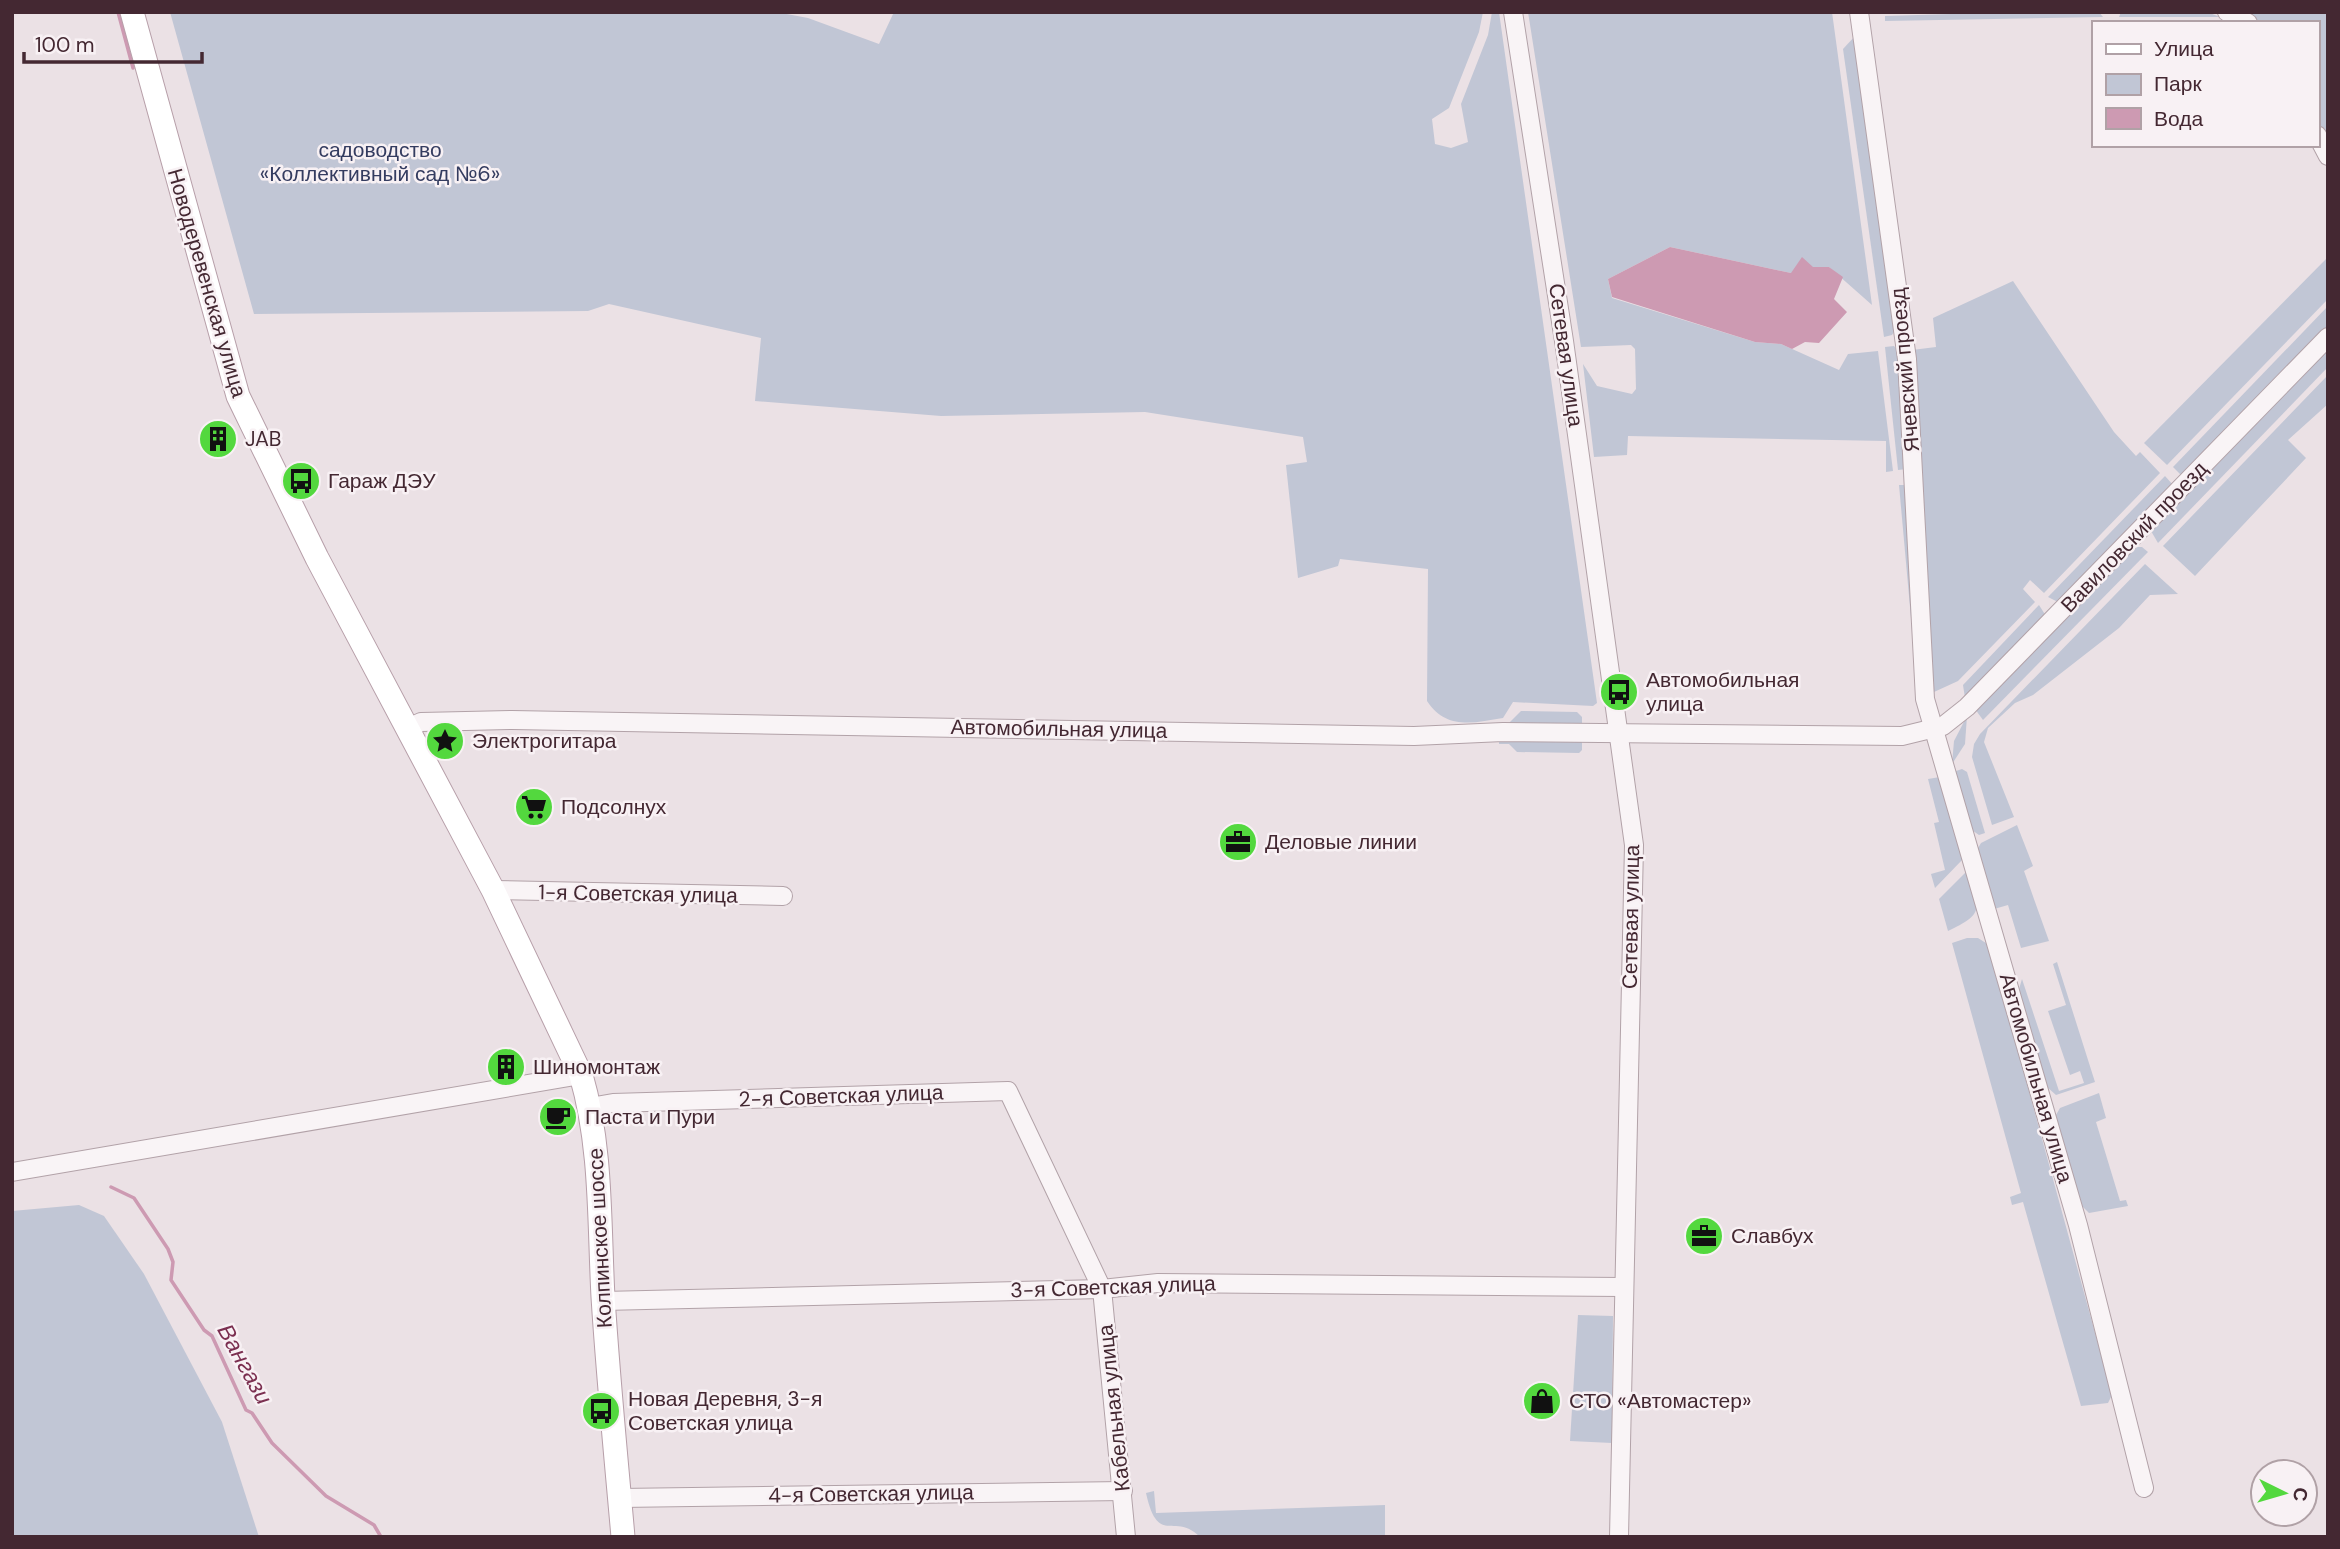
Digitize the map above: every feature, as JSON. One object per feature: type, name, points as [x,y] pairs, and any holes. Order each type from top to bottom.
[{"type":"main road","name":"Новодеревенская улица","points":[[132,12],[238,396],[301,528],[406,729]]},
{"type":"main road","name":"Колпинское шоссе","points":[[406,729],[492,890],[581,1075],[590,1107],[595,1144],[603,1301],[623,1537]]},
{"type":"street","name":"Сетевая улица","points":[[1513,12],[1566,350],[1635,865],[1619,1537]]},
{"type":"street","name":"Ячевский проезд","points":[[1859,12],[1907,359],[1925,699],[1933,729]]},
{"type":"street","points":[[2227,12],[2244,21]]},
{"type":"street","points":[[2319,139],[2328,156]]},
{"type":"street","name":"Вавиловский проезд","points":[[1933,729],[1943,726],[1967,707],[2328,337]]},
{"type":"street","name":"Автомобильная улица","points":[[406,729],[421,722],[512,720],[1414,736],[1503,732],[1902,736],[1933,729],[2074,1212],[2144,1488]]},
{"type":"street","name":"1-я Советская улица","points":[[492,890],[783,896]]},
{"type":"street","points":[[12,1172],[581,1075]]},
{"type":"street","name":"2-я Советская улица","points":[[590,1107],[613,1103],[1008,1091]]},
{"type":"street","name":"Кабельная улица","points":[[1008,1091],[1102,1289],[1126,1537]]},
{"type":"street","name":"3-я Советская улица","points":[[603,1301],[1102,1289],[1158,1283],[1623,1287]]},
{"type":"street","name":"4-я Советская улица","points":[[620,1498],[1123,1491]]},
{"type":"green space","name":"садоводство «Коллективный сад №6»","points":[[170,12],[776,12],[808,18],[879,44],[894,12],[1483,12],[1479,32],[1449,108],[1432,119],[1435,144],[1451,148],[1468,142],[1461,104],[1488,35],[1492,12],[1499,12],[1597,703],[1593,706],[1513,702],[1503,718],[1471,722],[1451,720],[1434,710],[1427,701],[1428,569],[1340,559],[1338,566],[1298,578],[1286,465],[1307,462],[1303,437],[1145,412],[941,416],[755,401],[761,338],[609,304],[588,311],[254,314]]},
{"type":"green space","points":[[1528,12],[1832,12],[1872,305],[1829,267],[1791,273],[1670,247],[1608,279],[1612,298],[1755,342],[1781,344],[1839,370],[1848,354],[1878,351],[1893,471],[1886,472],[1886,441],[1628,436],[1627,455],[1594,457],[1583,364],[1597,386],[1632,394],[1636,389],[1635,349],[1631,345],[1581,347]]},
{"type":"green space","points":[[2099,12],[2103,17],[1885,21],[1885,16]]},
{"type":"green space","points":[[2121,12],[2207,12],[2220,17],[2119,17]]},
{"type":"green space","points":[[2243,12],[2328,12],[2328,142],[2319,126],[2319,21],[2254,21]]},
{"type":"green space","points":[[1856,35],[1895,330],[1892,335],[1884,337],[1843,49]]},
{"type":"green space","points":[[2328,257],[2328,299],[2167,465],[2144,443]]},
{"type":"green space","points":[[2013,281],[2114,432],[2136,456],[2140,452],[2160,473],[2044,593],[2030,580],[2023,589],[2035,602],[1958,681],[1934,692],[1912,350],[1936,347],[1933,318]]},
{"type":"green space","points":[[2328,306],[2328,328],[2189,472],[2180,474],[2173,467]]},
{"type":"green space","points":[[1894,346],[1898,351],[1907,469],[1898,470],[1885,347]]},
{"type":"green space","points":[[2328,347],[2328,367],[2158,543],[2151,531]]},
{"type":"green space","points":[[2328,375],[2328,404],[2288,440],[2306,458],[2195,576],[2163,546]]},
{"type":"green space","points":[[2165,476],[2173,485],[2060,603],[2048,597]]},
{"type":"green space","points":[[1899,485],[1908,485],[1914,630],[1912,629]]},
{"type":"green space","points":[[2135,547],[2142,547],[2148,552],[1983,720],[1975,709]]},
{"type":"green space","points":[[2145,564],[2178,594],[2150,595],[2119,628],[2033,695],[2015,703],[1988,728],[1984,742],[2014,817],[1992,825],[1972,757],[1974,744],[1980,734]]},
{"type":"green space","points":[[2039,605],[2046,616],[1965,698],[1963,685]]},
{"type":"green space","points":[[1521,711],[1577,712],[1582,717],[1582,726],[1507,725]]},
{"type":"green space","points":[[1967,716],[1965,744],[1952,764],[1954,741]]},
{"type":"green space","points":[[1514,738],[1582,739],[1582,750],[1579,753],[1517,752],[1509,744],[1499,744],[1499,741]]},
{"type":"green space","points":[[1962,769],[1967,772],[1985,833],[1979,835],[1969,828],[1953,772]]},
{"type":"green space","points":[[1940,777],[1963,859],[1935,888],[1931,874],[1945,870],[1934,823],[1939,822],[1928,779]]},
{"type":"green space","points":[[2017,825],[2033,866],[2024,871],[2049,941],[2021,948],[2008,905],[1994,909],[1978,848],[1981,843]]},
{"type":"green space","points":[[1965,873],[1970,873],[1976,895],[1976,910],[1968,920],[1948,931],[1939,899]]},
{"type":"green space","points":[[1978,938],[1989,945],[2112,1395],[2108,1403],[2081,1406],[2023,1202],[2012,1205],[2010,1197],[2021,1193],[1952,943]]},
{"type":"green space","points":[[2057,962],[2095,1082],[2056,1095],[2047,1087],[2019,989],[2022,979],[2059,1091],[2084,1083],[2080,1071],[2070,1075],[2048,1011],[2066,1005],[2053,964]]},
{"type":"green space","points":[[2099,1093],[2106,1118],[2096,1122],[2120,1201],[2126,1200],[2128,1206],[2089,1213],[2081,1205],[2056,1115],[2060,1108]]},
{"type":"green space","points":[[79,1205],[104,1216],[144,1274],[222,1422],[259,1537],[12,1537],[12,1211]]},
{"type":"green space","points":[[1578,1315],[1613,1316],[1612,1443],[1570,1441]]},
{"type":"green space","points":[[1154,1491],[1156,1513],[1385,1505],[1385,1537],[1200,1537],[1191,1530],[1168,1526],[1156,1519],[1146,1493]]},
{"type":"water","points":[[1670,247],[1791,273],[1802,257],[1813,267],[1829,267],[1843,277],[1834,299],[1847,312],[1819,343],[1805,342],[1792,349],[1781,344],[1755,342],[1612,297],[1608,279]]},
{"type":"waterway","points":[[118,12],[133,68]]},
{"type":"waterway","name":"Вангази","points":[[111,1187],[134,1198],[168,1249],[173,1262],[171,1280],[204,1330],[212,1336],[246,1410],[252,1413],[272,1443],[326,1496],[374,1525],[381,1537]]},
{"type":"place","name":"JAB","points":[[218,439]]},
{"type":"place","name":"Гараж ДЭУ","points":[[301,481]]},
{"type":"place","name":"Автомобильная улица","points":[[1619,692]]},
{"type":"place","name":"Электрогитара","points":[[445,741]]},
{"type":"place","name":"Подсолнух","points":[[534,807]]},
{"type":"place","name":"Деловые линии","points":[[1238,842]]},
{"type":"place","name":"Шиномонтаж","points":[[506,1067]]},
{"type":"place","name":"Паста и Пури","points":[[558,1117]]},
{"type":"place","name":"Славбух","points":[[1704,1236]]},
{"type":"place","name":"СТО «Автомастер»","points":[[1542,1401]]},
{"type":"place","name":"Новая Деревня, 3-я Советская улица","points":[[601,1411]]}]
